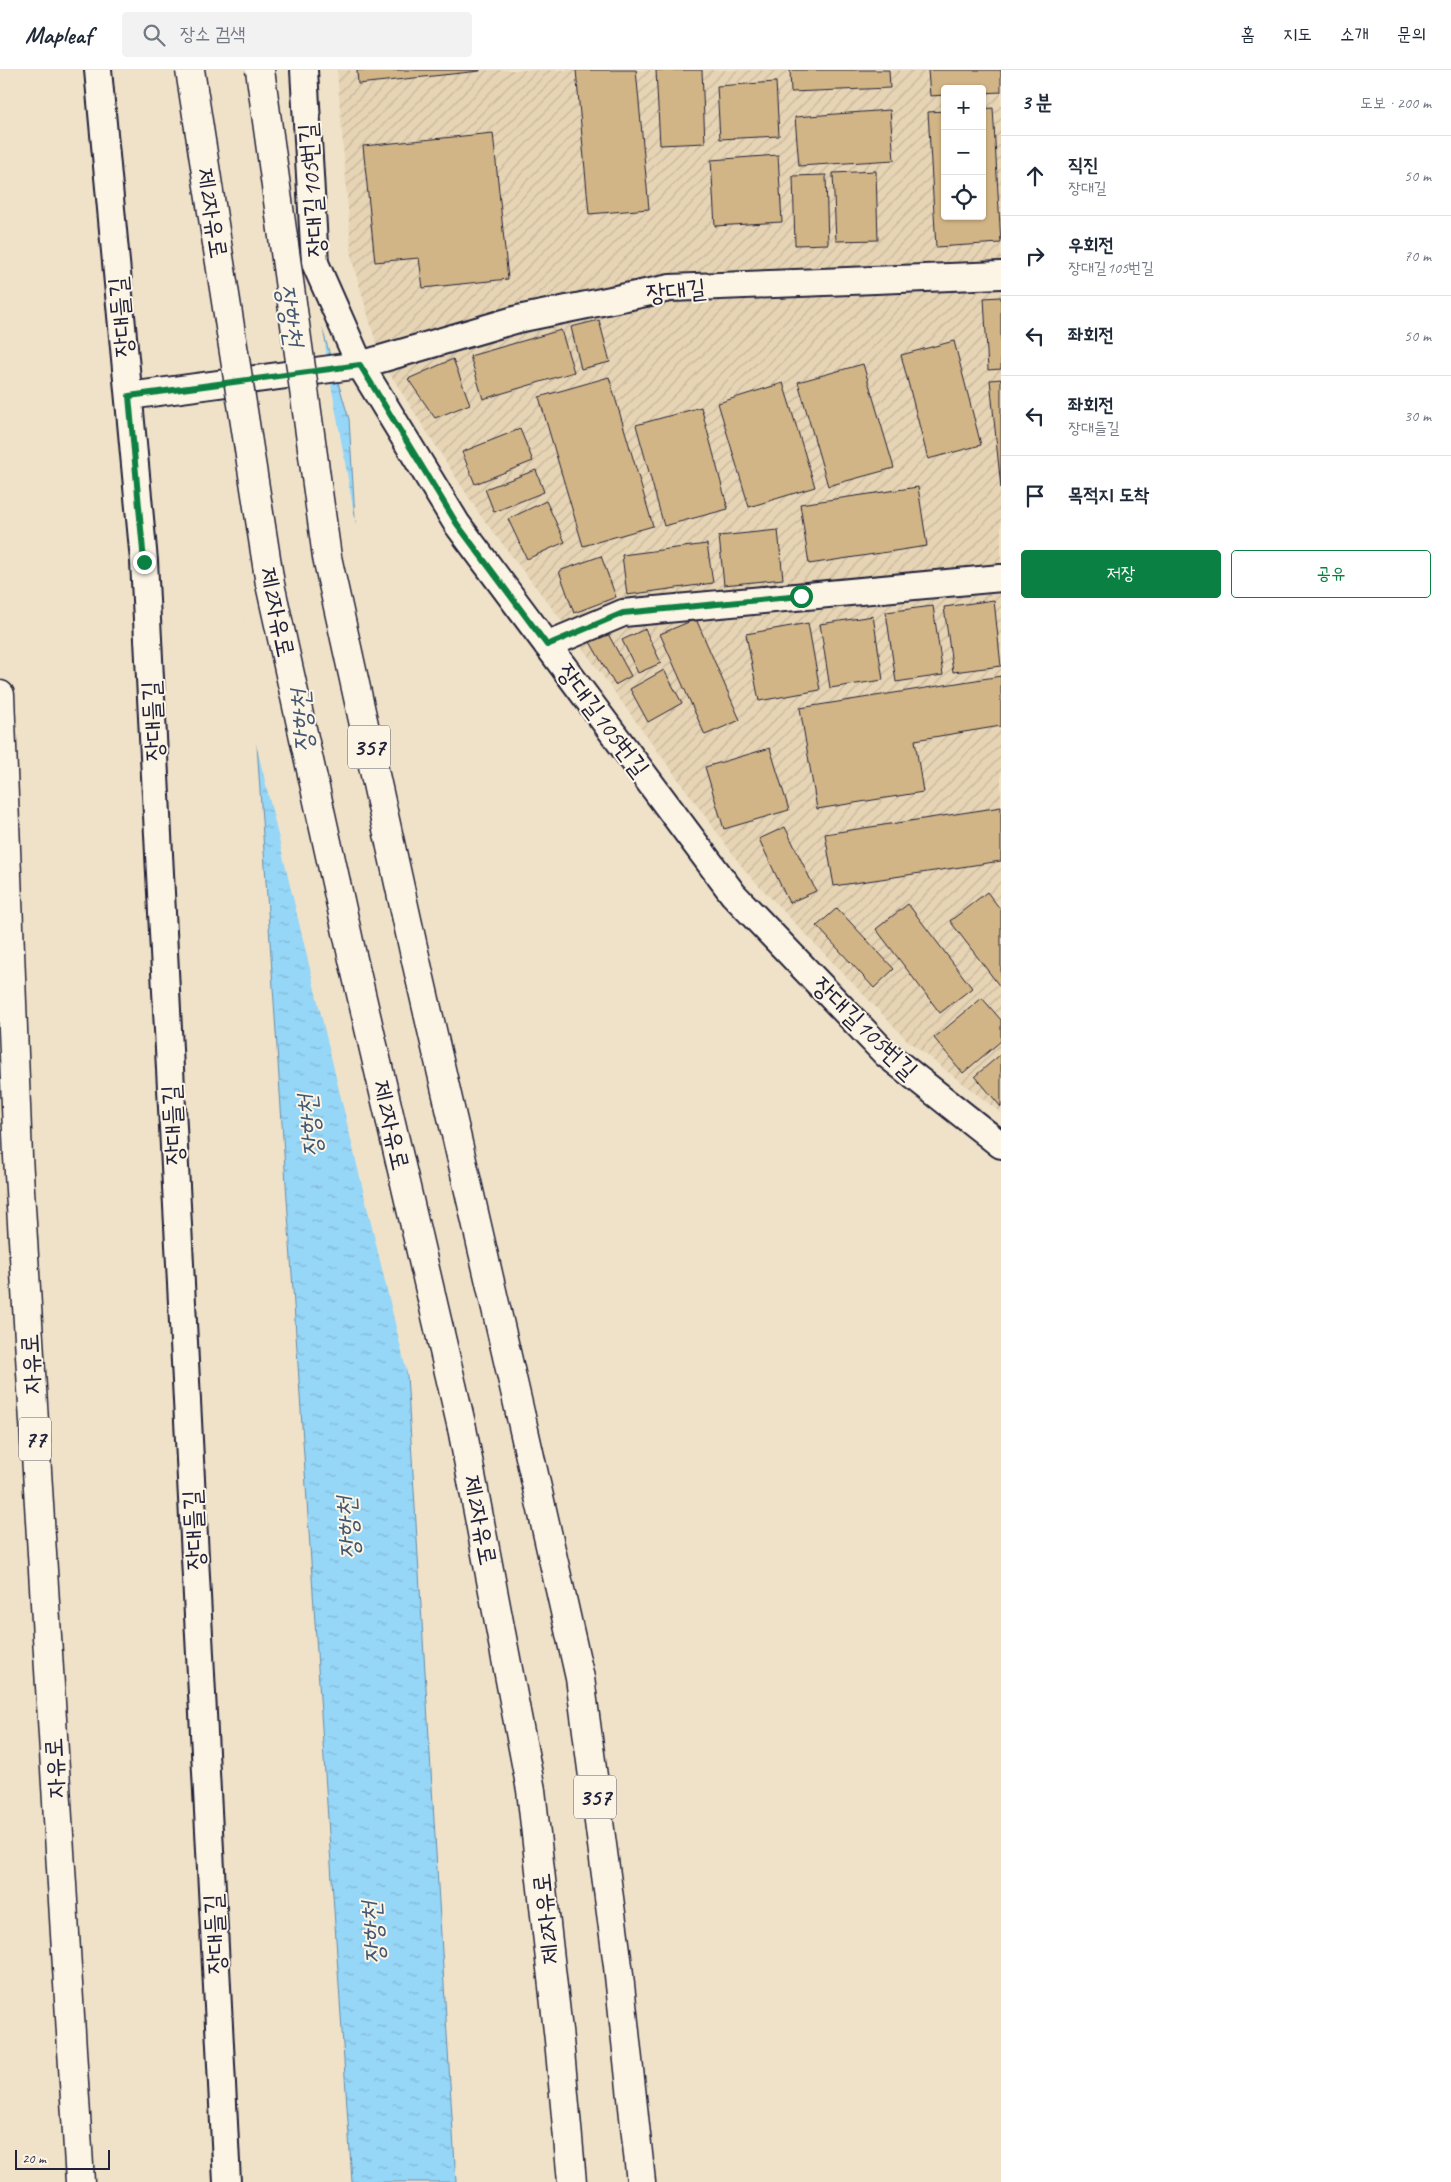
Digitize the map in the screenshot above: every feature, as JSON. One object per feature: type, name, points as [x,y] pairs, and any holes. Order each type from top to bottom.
[{"type":"highway","name":"제2자유로","points":[[190,70],[270,584],[352,955],[462,1428],[532,1790],[572,2182]]},
{"type":"highway","name":"357","points":[[260,70],[327,558],[417,964],[580,1678],[618,1966],[641,2182]]},
{"type":"highway","name":"자유로","points":[[0,695],[18,1158],[80,2182]]},
{"type":"street","name":"장대들길","points":[[98,70],[139,395],[144,562],[227,2182]]},
{"type":"street","name":"장대길105번길","points":[[304,70],[315,263],[352,366],[457,524],[733,894],[886,1054],[1001,1145]]},
{"type":"street","name":"장대길","points":[[139,395],[352,366],[518,318],[670,288],[1001,274]]},
{"type":"street","points":[[547,645],[623,613],[1001,578]]},
{"type":"shaded area","points":[[337,70],[1001,70],[1001,1113],[907,1040],[746,872],[572,634],[480,515],[381,360],[352,260]]},
{"type":"water","name":"장항천","points":[[297,213],[307,278],[349,419],[456,2182],[352,2182],[235,412]]},
{"type":"pier","points":[[207,70],[290,70],[299,213],[309,278],[321,318],[359,541],[411,1390],[253,731],[232,412],[223,213]]},
{"type":"building","points":[[357,70],[480,70],[480,71],[358,84]]},
{"type":"building","points":[[576,70],[636,70],[649,209],[589,214]]},
{"type":"building","points":[[656,70],[702,70],[705,143],[660,145]]},
{"type":"building","points":[[790,70],[889,70],[890,88],[791,92]]},
{"type":"building","points":[[928,70],[1001,70],[1001,92],[986,93],[986,85],[941,85],[941,95],[930,96]]},
{"type":"building","points":[[776,82],[779,136],[720,139],[717,86]]},
{"type":"building","points":[[993,108],[1001,243],[936,247],[928,112],[941,111],[941,220],[986,220],[986,109]]},
{"type":"building","points":[[890,110],[894,160],[799,166],[795,117]]},
{"type":"building","points":[[493,133],[508,279],[423,288],[419,258],[375,262],[363,146]]},
{"type":"building","points":[[778,155],[782,222],[715,226],[711,160]]},
{"type":"building","points":[[876,171],[878,240],[836,241],[833,173]]},
{"type":"building","points":[[826,175],[828,244],[795,245],[793,176]]},
{"type":"building","points":[[1001,297],[1001,369],[988,370],[984,298]]},
{"type":"building","points":[[599,320],[610,362],[581,369],[571,327]]},
{"type":"building","points":[[561,330],[574,372],[483,399],[470,356]]},
{"type":"building","points":[[954,341],[981,445],[928,459],[901,355]]},
{"type":"building","points":[[453,359],[470,404],[435,418],[408,379]]},
{"type":"building","points":[[863,364],[894,468],[828,486],[798,382]]},
{"type":"building","points":[[609,377],[653,526],[583,546],[539,397]]},
{"type":"building","points":[[1001,379],[1001,488],[990,380]]},
{"type":"building","points":[[783,383],[815,487],[749,507],[718,403]]},
{"type":"building","points":[[701,407],[728,509],[664,526],[636,425]]},
{"type":"building","points":[[520,429],[533,461],[475,484],[462,452]]},
{"type":"building","points":[[536,470],[544,492],[494,512],[485,489]]},
{"type":"building","points":[[918,487],[927,546],[809,564],[800,504]]},
{"type":"building","points":[[546,501],[565,542],[527,559],[508,519]]},
{"type":"building","points":[[778,530],[783,579],[724,585],[719,536]]},
{"type":"building","points":[[707,544],[713,583],[627,595],[622,555]]},
{"type":"building","points":[[601,556],[616,597],[574,613],[559,571]]},
{"type":"building","points":[[994,600],[1001,666],[953,672],[944,607]]},
{"type":"building","points":[[933,606],[943,675],[896,682],[886,612]]},
{"type":"building","points":[[873,616],[883,680],[830,688],[820,624]]},
{"type":"building","points":[[696,619],[740,720],[705,735],[660,634]]},
{"type":"building","points":[[808,623],[820,690],[759,701],[746,634]]},
{"type":"building","points":[[645,629],[661,663],[638,673],[622,640]]},
{"type":"building","points":[[607,632],[631,676],[615,685],[590,642]]},
{"type":"building","points":[[664,670],[682,703],[648,722],[630,689]]},
{"type":"building","points":[[1001,676],[1001,726],[915,740],[923,792],[817,809],[800,708]]},
{"type":"building","points":[[770,748],[789,810],[724,829],[705,767]]},
{"type":"building","points":[[1001,807],[1001,861],[834,886],[825,834]]},
{"type":"building","points":[[785,827],[816,891],[789,903],[759,839]]},
{"type":"building","points":[[987,892],[1001,910],[1001,988],[950,921]]},
{"type":"building","points":[[908,904],[972,988],[940,1013],[876,929]]},
{"type":"building","points":[[837,908],[894,969],[874,988],[817,926]]},
{"type":"building","points":[[982,998],[1001,1020],[1001,1041],[963,1073],[934,1038]]},
{"type":"building","points":[[1001,1054],[1001,1107],[975,1076]]},
{"type":"route","points":[[144,562],[129,396],[360,365],[457,524],[547,645],[623,613],[801,596]]}]
